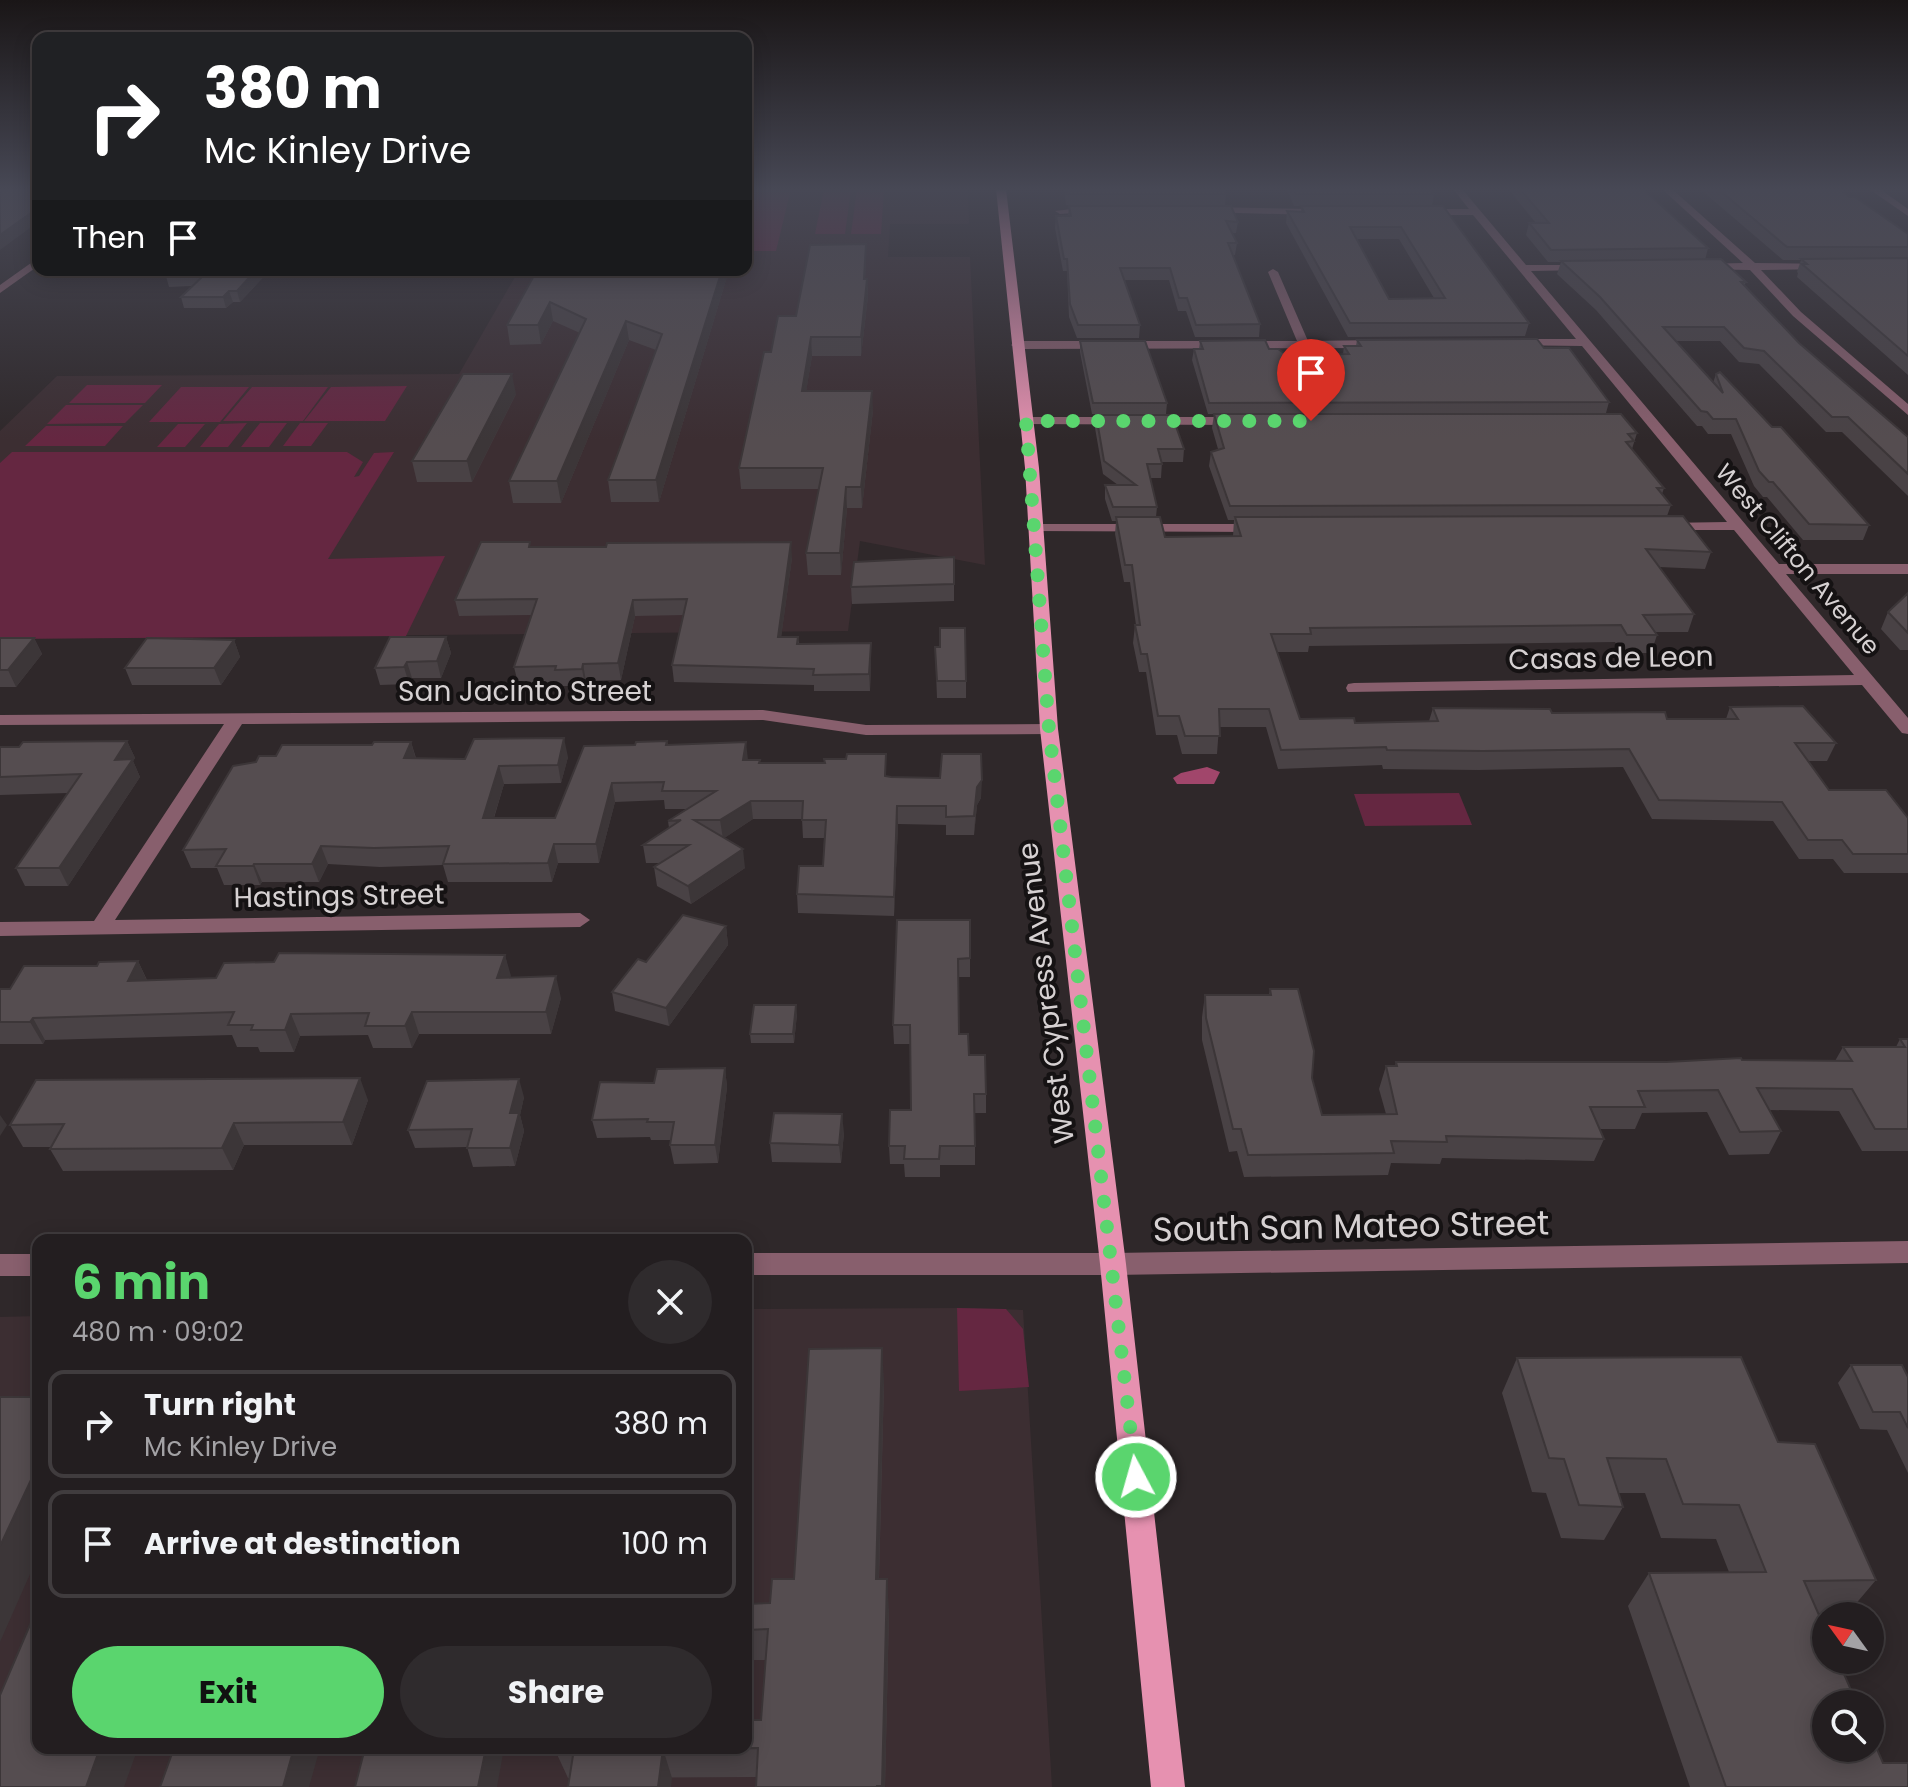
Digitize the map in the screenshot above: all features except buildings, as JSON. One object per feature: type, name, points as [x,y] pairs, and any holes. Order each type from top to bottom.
[{"type":"main road","name":"West Cypress Avenue","points":[[1010,272],[1036,528],[1049,729],[1113,1264],[1168,1787]]},
{"type":"street","points":[[0,290],[23,272]]},
{"type":"street","points":[[1273,272],[1304,344]]},
{"type":"street","points":[[1526,272],[1585,342]]},
{"type":"street","points":[[1758,272],[1797,314],[1908,411]]},
{"type":"street","points":[[1507,343],[1585,342]]},
{"type":"street","name":"West Clifton Avenue","points":[[1585,342],[1642,420],[1739,526],[1908,729]]},
{"type":"street","points":[[1017,345],[1398,344]]},
{"type":"street","points":[[1026,421],[1255,421]]},
{"type":"street","points":[[1643,527],[1739,526]]},
{"type":"street","points":[[1036,528],[1276,528]]},
{"type":"street","points":[[1775,569],[1908,569]]},
{"type":"street","name":"Casas de Leon","points":[[1354,688],[1869,680]]},
{"type":"street","name":"San Jacinto Street","points":[[0,720],[763,715],[866,730],[1049,729]]},
{"type":"street","points":[[100,928],[236,719]]},
{"type":"street","name":"Hastings Street","points":[[0,929],[580,920]]},
{"type":"street","name":"South San Mateo Street","points":[[752,1264],[1113,1264],[1908,1252]]},
{"type":"street","points":[[0,1265],[32,1265]]},
{"type":"shaded area","points":[[971,272],[985,565],[860,541],[848,631],[0,639],[0,431],[57,376],[459,374],[516,276]]},
{"type":"shaded area","points":[[87,385],[162,385],[145,403],[69,403]]},
{"type":"shaded area","points":[[407,386],[385,421],[304,421],[331,387]]},
{"type":"shaded area","points":[[181,387],[249,387],[220,422],[149,422]]},
{"type":"shaded area","points":[[252,387],[328,387],[303,421],[223,421]]},
{"type":"shaded area","points":[[66,405],[143,405],[125,423],[47,424]]},
{"type":"shaded area","points":[[247,423],[228,447],[200,447],[219,424]]},
{"type":"shaded area","points":[[260,423],[287,423],[269,447],[241,447]]},
{"type":"shaded area","points":[[300,423],[328,423],[311,446],[283,446]]},
{"type":"shaded area","points":[[178,424],[205,424],[185,447],[157,447]]},
{"type":"shaded area","points":[[46,426],[123,426],[105,446],[25,446]]},
{"type":"shaded area","points":[[12,452],[347,452],[363,462],[354,477],[359,476],[374,453],[394,452],[328,559],[445,556],[406,636],[0,639],[0,463]]},
{"type":"shaded area","points":[[1207,767],[1220,772],[1214,784],[1177,784],[1173,778],[1181,773]]},
{"type":"shaded area","points":[[1459,793],[1472,825],[1365,826],[1354,794]]},
{"type":"shaded area","points":[[957,1308],[1006,1309],[1023,1329],[1029,1387],[959,1391]]},
{"type":"shaded area","points":[[752,1309],[1023,1310],[1052,1787],[0,1787],[0,1317],[32,1316],[32,1754],[752,1754]]},
{"type":"route","points":[[1136,1477],[1049,729],[1032,468],[1026,421],[1311,421]]}]
